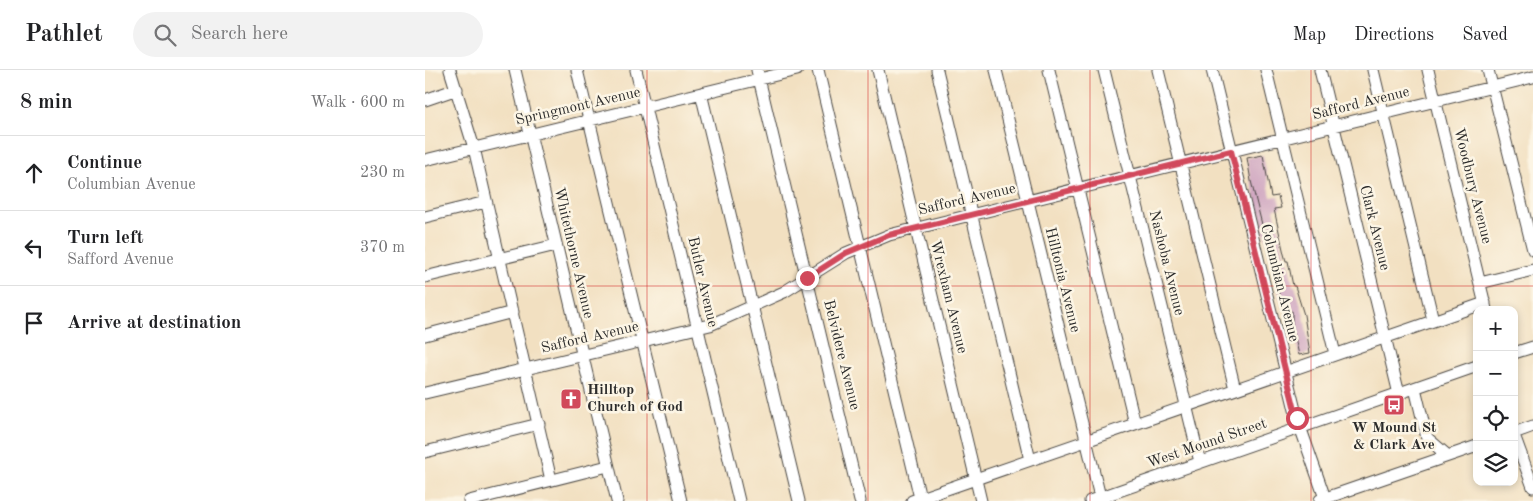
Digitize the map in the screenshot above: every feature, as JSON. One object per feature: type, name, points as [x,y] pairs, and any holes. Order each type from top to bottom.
[{"type":"street","points":[[450,70],[474,148],[499,259],[527,369],[551,480]]},
{"type":"street","name":"Whitethorne Avenue","points":[[515,70],[617,501]]},
{"type":"street","points":[[577,70],[681,501]]},
{"type":"street","name":"Butler Avenue","points":[[636,70],[739,501]]},
{"type":"street","name":"Springmont Avenue","points":[[425,160],[701,93],[758,74],[797,70]]},
{"type":"street","points":[[818,70],[861,245],[916,500],[1385,336],[1473,309]]},
{"type":"street","name":"Wrexham Avenue","points":[[878,70],[981,501]]},
{"type":"street","points":[[937,70],[1030,460]]},
{"type":"street","name":"Hilltonia Avenue","points":[[996,70],[1086,441],[1097,500]]},
{"type":"street","points":[[1049,70],[1135,424]]},
{"type":"street","name":"Nashoba Avenue","points":[[1104,70],[1200,462]]},
{"type":"street","points":[[1158,70],[1235,389]]},
{"type":"street","name":"Columbian Avenue","points":[[1212,70],[1299,428],[1323,500]]},
{"type":"street","points":[[1266,70],[1335,354]]},
{"type":"street","name":"Clark Avenue","points":[[1320,70],[1399,394]]},
{"type":"street","points":[[1373,70],[1433,320]]},
{"type":"street","name":"Woodbury Avenue","points":[[1428,70],[1485,306]]},
{"type":"street","points":[[1488,70],[1533,250]]},
{"type":"street","name":"Belvidere Avenue","points":[[758,74],[860,501]]},
{"type":"street","name":"Safford Avenue","points":[[425,393],[697,328],[752,308],[784,292],[861,245],[915,228],[1533,77]]},
{"type":"street","points":[[425,100],[457,89]]},
{"type":"street","points":[[701,93],[799,501]]},
{"type":"street","points":[[425,217],[487,202]]},
{"type":"street","points":[[425,277],[556,245]]},
{"type":"street","points":[[1480,283],[1533,270]]},
{"type":"street","points":[[425,335],[513,312]]},
{"type":"street","points":[[1518,352],[1533,347]]},
{"type":"street","name":"West Mound Street","points":[[1097,500],[1200,462],[1473,367]]},
{"type":"street","points":[[1415,388],[1427,438],[1448,456]]},
{"type":"street","points":[[425,452],[539,424]]},
{"type":"street","points":[[1518,432],[1533,426]]},
{"type":"street","points":[[1516,441],[1533,488]]},
{"type":"street","points":[[1323,500],[1473,447]]},
{"type":"street","points":[[469,501],[608,466]]},
{"type":"building","points":[[1263,155],[1271,197],[1278,196],[1281,208],[1274,209],[1293,286],[1295,286],[1304,315],[1310,353],[1299,355],[1292,325],[1292,311],[1287,312],[1284,299],[1280,299],[1278,289],[1281,288],[1276,267],[1273,268],[1251,181],[1247,158]]},
{"type":"place","name":"Hilltop Church of God","points":[[571,399]]},
{"type":"place","name":"W Mound St & Clark Ave","points":[[1394,405]]},
{"type":"route","points":[[807,278],[861,245],[889,235],[1231,151],[1297,418]]}]
